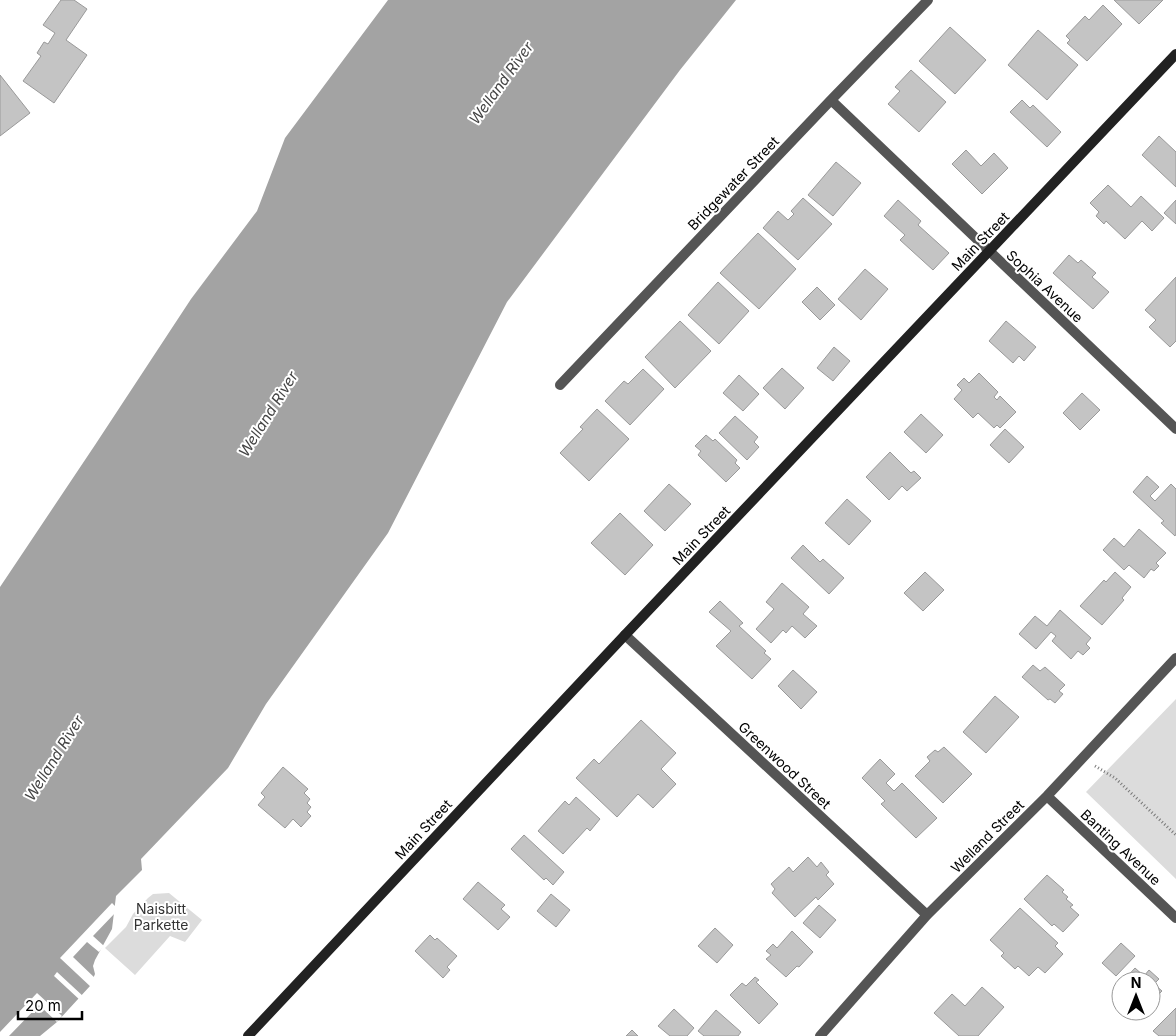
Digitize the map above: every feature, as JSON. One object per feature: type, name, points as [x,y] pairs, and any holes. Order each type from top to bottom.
[{"type":"main road","name":"Main Street","points":[[248,1036],[1176,54]]},
{"type":"street","name":"Bridgewater Street","points":[[560,385],[928,0]]},
{"type":"street","name":"Sophia Avenue","points":[[831,100],[1176,428]]},
{"type":"street","name":"Greenwood Street","points":[[625,635],[927,915]]},
{"type":"street","name":"Welland Street","points":[[820,1036],[927,915],[1047,796],[1176,658]]},
{"type":"street","name":"Banting Avenue","points":[[1047,796],[1176,918]]},
{"type":"path","points":[[1082,759],[1115,778],[1176,835]]},
{"type":"green space","points":[[1176,699],[1176,879],[1086,792]]},
{"type":"green space","name":"Naisbitt Parkette","points":[[169,893],[202,920],[185,942],[170,936],[135,975],[105,948],[126,927],[133,914],[148,898],[153,894]]},
{"type":"water","name":"Welland River","points":[[388,0],[736,0],[680,70],[507,302],[388,533],[266,704],[228,768],[141,859],[142,870],[116,896],[112,929],[95,960],[93,966],[95,974],[90,986],[57,1022],[40,1036],[0,1036],[0,587],[191,299],[257,211],[285,138]]},
{"type":"pier","points":[[112,903],[117,908],[117,911],[93,936],[104,946],[99,952],[87,942],[73,957],[96,979],[92,988],[60,958]]},
{"type":"pier","points":[[57,972],[84,997],[81,1001],[54,976]]},
{"type":"pier","points":[[37,993],[62,1016],[57,1022],[39,1005],[9,1036],[0,1036],[0,1032]]},
{"type":"building","points":[[61,0],[74,0],[87,9],[66,40],[87,55],[54,103],[23,81],[41,56],[37,53],[44,42],[48,44],[55,33],[43,25]]},
{"type":"building","points":[[1114,0],[1163,0],[1139,24]]},
{"type":"building","points":[[1103,5],[1122,24],[1087,61],[1067,43],[1070,40],[1066,36],[1085,16],[1089,20]]},
{"type":"building","points":[[950,27],[986,60],[955,94],[919,61]]},
{"type":"building","points":[[1038,30],[1078,65],[1047,100],[1008,65]]},
{"type":"building","points":[[911,70],[946,102],[919,132],[888,104],[900,91],[895,87]]},
{"type":"building","points":[[0,75],[30,113],[0,136]]},
{"type":"building","points":[[1022,100],[1030,108],[1033,105],[1061,132],[1047,147],[1010,112]]},
{"type":"building","points":[[1159,136],[1176,152],[1176,187],[1142,155]]},
{"type":"building","points":[[966,150],[981,166],[994,153],[1008,168],[982,194],[952,164]]},
{"type":"building","points":[[836,162],[861,183],[833,216],[808,195]]},
{"type":"building","points":[[1108,185],[1131,207],[1141,196],[1164,218],[1152,231],[1142,221],[1125,239],[1106,221],[1104,224],[1096,216],[1099,212],[1090,203]]},
{"type":"building","points":[[803,198],[832,224],[798,260],[763,228],[778,211],[788,220],[794,214],[791,211]]},
{"type":"building","points":[[898,200],[921,221],[918,225],[949,253],[933,270],[900,240],[905,235],[884,216]]},
{"type":"building","points":[[1176,200],[1176,224],[1164,213]]},
{"type":"building","points":[[758,233],[796,269],[759,309],[720,273]]},
{"type":"building","points":[[1069,255],[1078,263],[1081,260],[1096,273],[1092,277],[1109,292],[1093,309],[1053,273]]},
{"type":"building","points":[[865,269],[888,289],[861,320],[838,299]]},
{"type":"building","points":[[1176,277],[1176,341],[1170,347],[1149,327],[1156,320],[1145,310]]},
{"type":"building","points":[[718,282],[749,311],[719,344],[688,315]]},
{"type":"building","points":[[817,287],[835,305],[820,320],[802,302]]},
{"type":"building","points":[[680,321],[711,351],[675,388],[645,357]]},
{"type":"building","points":[[1006,321],[1036,347],[1024,361],[1019,356],[1013,363],[989,341]]},
{"type":"building","points":[[834,347],[850,361],[833,381],[817,368]]},
{"type":"building","points":[[782,368],[804,388],[785,409],[763,388]]},
{"type":"building","points":[[643,369],[664,389],[630,425],[605,401],[624,381],[628,384]]},
{"type":"building","points":[[979,373],[998,392],[994,397],[997,400],[1000,396],[1016,412],[1000,428],[997,425],[994,428],[978,413],[973,418],[954,399],[962,390],[957,385],[964,378],[969,383]]},
{"type":"building","points":[[739,375],[759,394],[743,411],[723,393]]},
{"type":"building","points":[[1082,393],[1100,410],[1080,430],[1063,413]]},
{"type":"building","points":[[597,409],[629,439],[589,481],[560,453],[583,429],[580,427]]},
{"type":"building","points":[[921,414],[943,435],[926,453],[904,432]]},
{"type":"building","points":[[735,416],[758,437],[754,442],[759,447],[747,460],[719,433]]},
{"type":"building","points":[[1005,429],[1024,447],[1009,463],[990,445]]},
{"type":"building","points":[[706,435],[713,441],[715,439],[737,460],[735,463],[740,468],[726,482],[698,455],[701,451],[695,446]]},
{"type":"building","points":[[890,452],[911,473],[914,471],[921,478],[907,491],[902,486],[889,500],[866,477]]},
{"type":"building","points":[[1147,476],[1159,487],[1150,496],[1155,501],[1171,484],[1176,489],[1175,536],[1161,523],[1164,521],[1133,492]]},
{"type":"building","points":[[669,484],[691,504],[665,531],[644,511]]},
{"type":"building","points":[[847,499],[871,521],[849,545],[825,523]]},
{"type":"building","points":[[620,513],[653,545],[625,575],[591,543]]},
{"type":"building","points":[[1139,529],[1166,553],[1156,563],[1159,566],[1154,571],[1151,569],[1144,578],[1129,565],[1124,570],[1103,550],[1114,538],[1124,547]]},
{"type":"building","points":[[803,545],[820,562],[823,559],[844,578],[829,594],[791,558]]},
{"type":"building","points":[[925,572],[944,590],[923,611],[904,593]]},
{"type":"building","points":[[1115,572],[1131,587],[1122,598],[1124,600],[1102,625],[1080,606],[1104,580],[1106,582]]},
{"type":"building","points":[[782,583],[809,607],[803,614],[817,626],[805,638],[792,626],[786,633],[783,630],[771,643],[756,629],[774,609],[766,602]]},
{"type":"building","points":[[720,601],[743,623],[739,626],[766,651],[764,653],[771,659],[752,679],[716,646],[731,631],[709,612]]},
{"type":"building","points":[[1060,610],[1091,638],[1086,644],[1090,648],[1083,655],[1078,651],[1071,659],[1052,641],[1056,636],[1051,632],[1036,649],[1019,634],[1035,616],[1047,626]]},
{"type":"building","points":[[1033,665],[1040,671],[1045,667],[1065,685],[1059,691],[1063,694],[1055,703],[1050,699],[1048,700],[1022,677]]},
{"type":"building","points":[[793,670],[817,692],[801,709],[778,686]]},
{"type":"building","points":[[995,696],[1019,717],[986,753],[963,732]]},
{"type":"building","points":[[641,720],[676,753],[661,769],[676,784],[653,808],[638,794],[617,817],[576,778],[594,759],[599,764]]},
{"type":"building","points":[[944,747],[972,774],[943,803],[915,776],[930,761],[927,757],[935,750],[938,752]]},
{"type":"building","points":[[880,759],[895,774],[886,783],[894,791],[902,783],[937,818],[916,838],[881,804],[885,801],[862,778]]},
{"type":"building","points":[[283,767],[308,789],[304,793],[310,799],[307,803],[311,807],[307,812],[311,816],[301,827],[293,819],[285,828],[258,805],[265,797],[261,793]]},
{"type":"building","points":[[576,797],[600,819],[590,831],[587,828],[563,854],[538,831],[565,801],[569,805]]},
{"type":"building","points":[[524,835],[564,872],[553,885],[546,878],[544,880],[511,849]]},
{"type":"building","points":[[808,857],[817,867],[821,862],[829,872],[826,875],[834,884],[818,900],[816,897],[795,917],[772,893],[775,889],[771,884],[789,867],[793,872]]},
{"type":"building","points":[[1047,875],[1064,890],[1062,892],[1068,897],[1066,899],[1073,905],[1070,907],[1079,915],[1063,932],[1054,924],[1052,926],[1024,899]]},
{"type":"building","points":[[478,882],[505,905],[501,909],[510,917],[498,930],[463,899]]},
{"type":"building","points":[[551,894],[570,910],[556,927],[537,911]]},
{"type":"building","points":[[819,905],[836,920],[820,938],[803,923]]},
{"type":"building","points":[[1020,908],[1058,943],[1055,946],[1063,954],[1045,973],[1038,967],[1029,976],[1018,966],[1015,969],[1001,956],[1004,953],[990,940]]},
{"type":"building","points":[[715,928],[733,945],[717,963],[698,946]]},
{"type":"building","points":[[792,931],[813,952],[786,977],[766,959],[771,955],[766,951],[773,944],[777,948]]},
{"type":"building","points":[[430,935],[435,940],[437,938],[457,956],[447,967],[450,970],[443,978],[415,951]]},
{"type":"building","points":[[1121,943],[1135,956],[1121,971],[1111,971],[1102,963]]},
{"type":"building","points":[[755,977],[759,980],[756,982],[778,1004],[759,1024],[730,995],[742,983],[746,986]]},
{"type":"building","points":[[982,987],[1004,1007],[978,1036],[959,1036],[934,1013],[952,994],[965,1006]]},
{"type":"building","points":[[1176,1008],[1176,1036],[1159,1036],[1153,1031]]},
{"type":"building","points":[[674,1009],[694,1028],[687,1036],[670,1036],[658,1026]]},
{"type":"building","points":[[716,1010],[741,1032],[738,1036],[704,1036],[698,1031]]},
{"type":"building","points":[[632,1030],[638,1036],[626,1036]]}]
